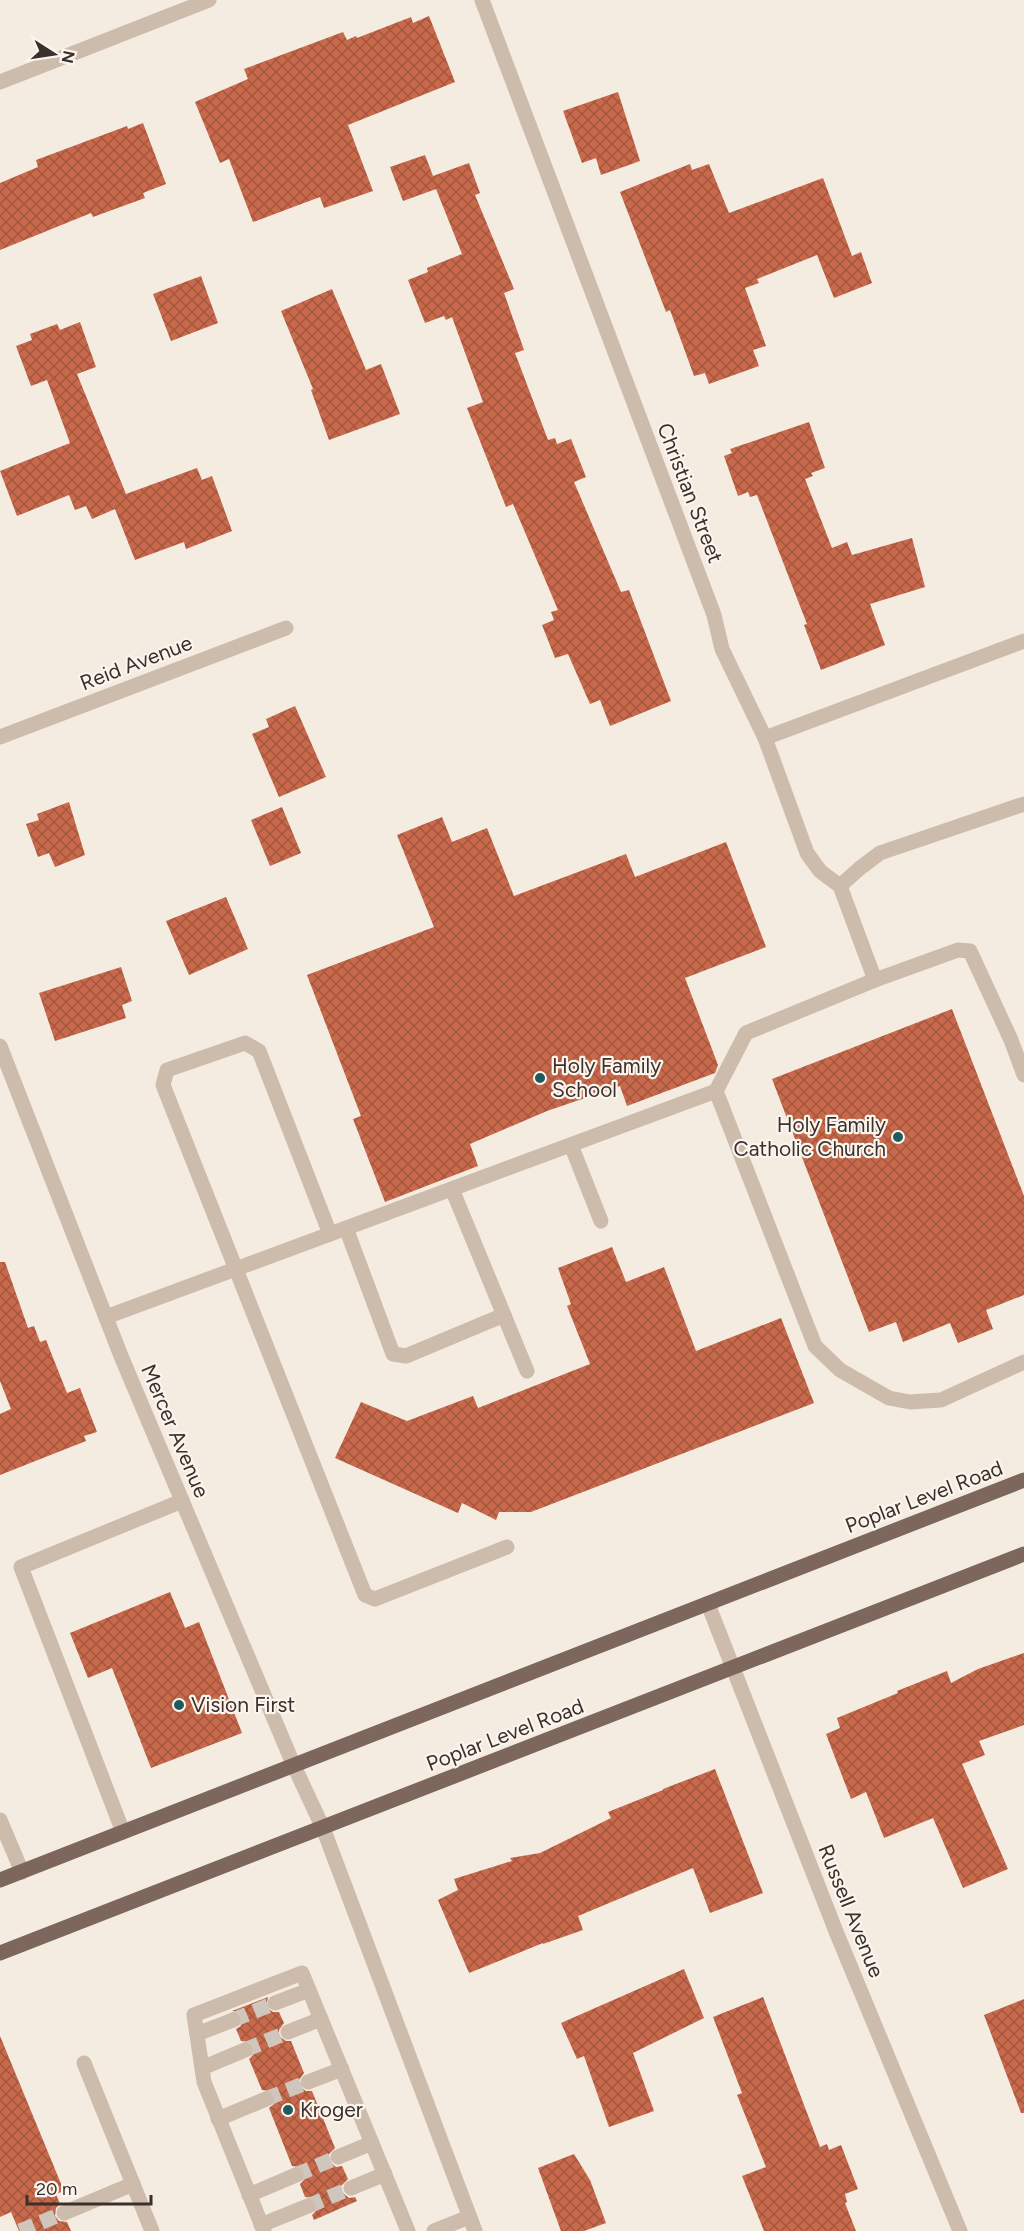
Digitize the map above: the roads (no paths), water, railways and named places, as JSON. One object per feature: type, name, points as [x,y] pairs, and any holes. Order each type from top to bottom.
[{"type":"main road","name":"Poplar Level Road","points":[[0,1880],[1024,1480]]},
{"type":"main road","name":"Poplar Level Road","points":[[0,1953],[1024,1554]]},
{"type":"street","points":[[0,82],[209,0]]},
{"type":"street","name":"Christian Street","points":[[482,0],[714,615],[722,649],[765,738],[807,853],[820,871],[840,886]]},
{"type":"street","name":"Reid Avenue","points":[[0,737],[286,628]]},
{"type":"street","points":[[765,738],[1024,640]]},
{"type":"street","points":[[875,980],[840,886],[880,853],[1024,804]]},
{"type":"street","points":[[105,1317],[716,1091],[746,1033],[875,980],[958,950],[970,951],[1018,1037],[1024,1075]]},
{"type":"street","points":[[330,1234],[259,1051],[245,1043],[166,1070],[163,1085],[365,1595],[375,1599],[507,1547]]},
{"type":"street","name":"Mercer Avenue","points":[[0,1046],[105,1317],[294,1766],[323,1828],[472,2224]]},
{"type":"street","points":[[716,1091],[814,1346],[840,1370],[889,1398],[910,1402],[941,1400],[1024,1362]]},
{"type":"street","points":[[571,1145],[601,1221]]},
{"type":"street","points":[[452,1189],[527,1371]]},
{"type":"street","points":[[346,1228],[393,1354],[406,1356],[504,1315]]},
{"type":"street","points":[[123,1832],[21,1567],[182,1501]]},
{"type":"street","name":"Russell Avenue","points":[[708,1604],[837,1934],[960,2231]]},
{"type":"street","points":[[0,1821],[22,1872]]},
{"type":"street","points":[[308,2206],[262,2228],[204,2082],[194,2015],[302,1973],[408,2231]]},
{"type":"street","points":[[275,2003],[309,1990]]},
{"type":"street","points":[[288,2032],[321,2019]]},
{"type":"street","points":[[197,2034],[233,2020]]},
{"type":"street","points":[[202,2068],[245,2050]]},
{"type":"street","points":[[84,2063],[152,2231]]},
{"type":"street","points":[[308,2082],[342,2069]]},
{"type":"street","points":[[218,2119],[266,2099]]},
{"type":"street","points":[[339,2157],[372,2143]]},
{"type":"street","points":[[351,2188],[385,2174]]},
{"type":"street","points":[[249,2195],[296,2175]]},
{"type":"street","points":[[64,2213],[133,2184]]},
{"type":"street","points":[[434,2231],[472,2224]]},
{"type":"tunnel","points":[[233,2020],[275,2003]]},
{"type":"tunnel","points":[[245,2050],[288,2032]]},
{"type":"tunnel","points":[[266,2099],[308,2082]]},
{"type":"tunnel","points":[[296,2175],[338,2157]]},
{"type":"tunnel","points":[[308,2206],[351,2188]]},
{"type":"tunnel","points":[[20,2231],[64,2213]]},
{"type":"place","name":"Holy Family School","points":[[540,1078]]},
{"type":"place","name":"Holy Family Catholic Church","points":[[898,1137]]},
{"type":"place","name":"Vision First","points":[[179,1705]]},
{"type":"place","name":"Kroger","points":[[288,2110]]}]
